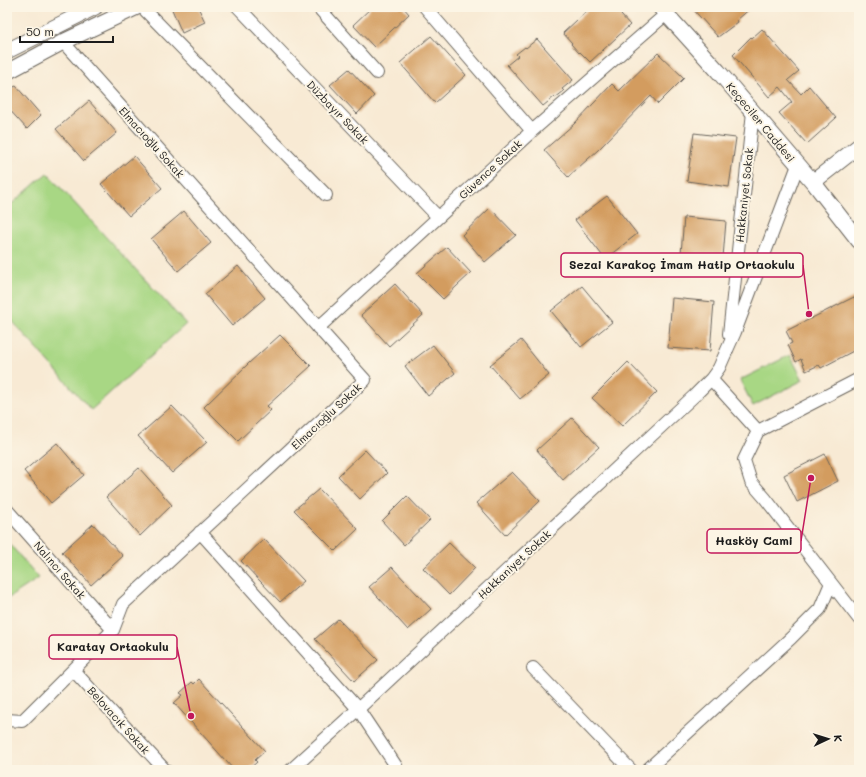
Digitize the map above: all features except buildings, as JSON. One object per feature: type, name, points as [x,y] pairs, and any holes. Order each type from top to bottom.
[{"type":"street","points":[[8,49],[95,7]]},
{"type":"street","points":[[7,72],[63,42],[137,7]]},
{"type":"street","points":[[142,7],[326,196]]},
{"type":"street","name":"Düzbayır Sokak","points":[[238,7],[438,217]]},
{"type":"street","points":[[318,7],[377,73]]},
{"type":"street","points":[[432,9],[532,131]]},
{"type":"street","name":"Güvence Sokak","points":[[318,328],[662,11]]},
{"type":"street","name":"Keçeciler Caddesi","points":[[662,11],[718,71],[813,182],[859,241]]},
{"type":"street","name":"Elmacıoğlu Sokak","points":[[7,720],[22,721],[113,630],[123,604],[365,380],[63,42]]},
{"type":"street","name":"Hakkaniyet Sokak","points":[[727,350],[752,112]]},
{"type":"street","points":[[813,182],[859,146]]},
{"type":"street","name":"Hakkaniyet Sokak","points":[[291,770],[711,379],[719,368],[735,332],[798,165]]},
{"type":"street","points":[[711,379],[758,431]]},
{"type":"street","points":[[859,379],[758,431],[744,460],[751,482],[859,619]]},
{"type":"street","name":"Nalıncı Sokak","points":[[7,510],[113,630]]},
{"type":"street","points":[[200,532],[358,709],[396,766]]},
{"type":"street","points":[[647,770],[791,638],[820,609],[832,583]]},
{"type":"street","points":[[533,668],[631,770]]},
{"type":"street","name":"Belovacık Sokak","points":[[73,670],[164,770]]},
{"type":"green space","points":[[47,173],[186,324],[91,410],[7,315],[7,208]]},
{"type":"green space","points":[[790,355],[803,380],[753,406],[740,380]]},
{"type":"green space","points":[[7,541],[39,578],[7,599]]},
{"type":"place","name":"Sezai Karakoç İmam Hatip Ortaokulu","points":[[809,314]]},
{"type":"place","name":"Hasköy Cami","points":[[811,478]]},
{"type":"place","name":"Karatay Ortaokulu","points":[[191,716]]}]
